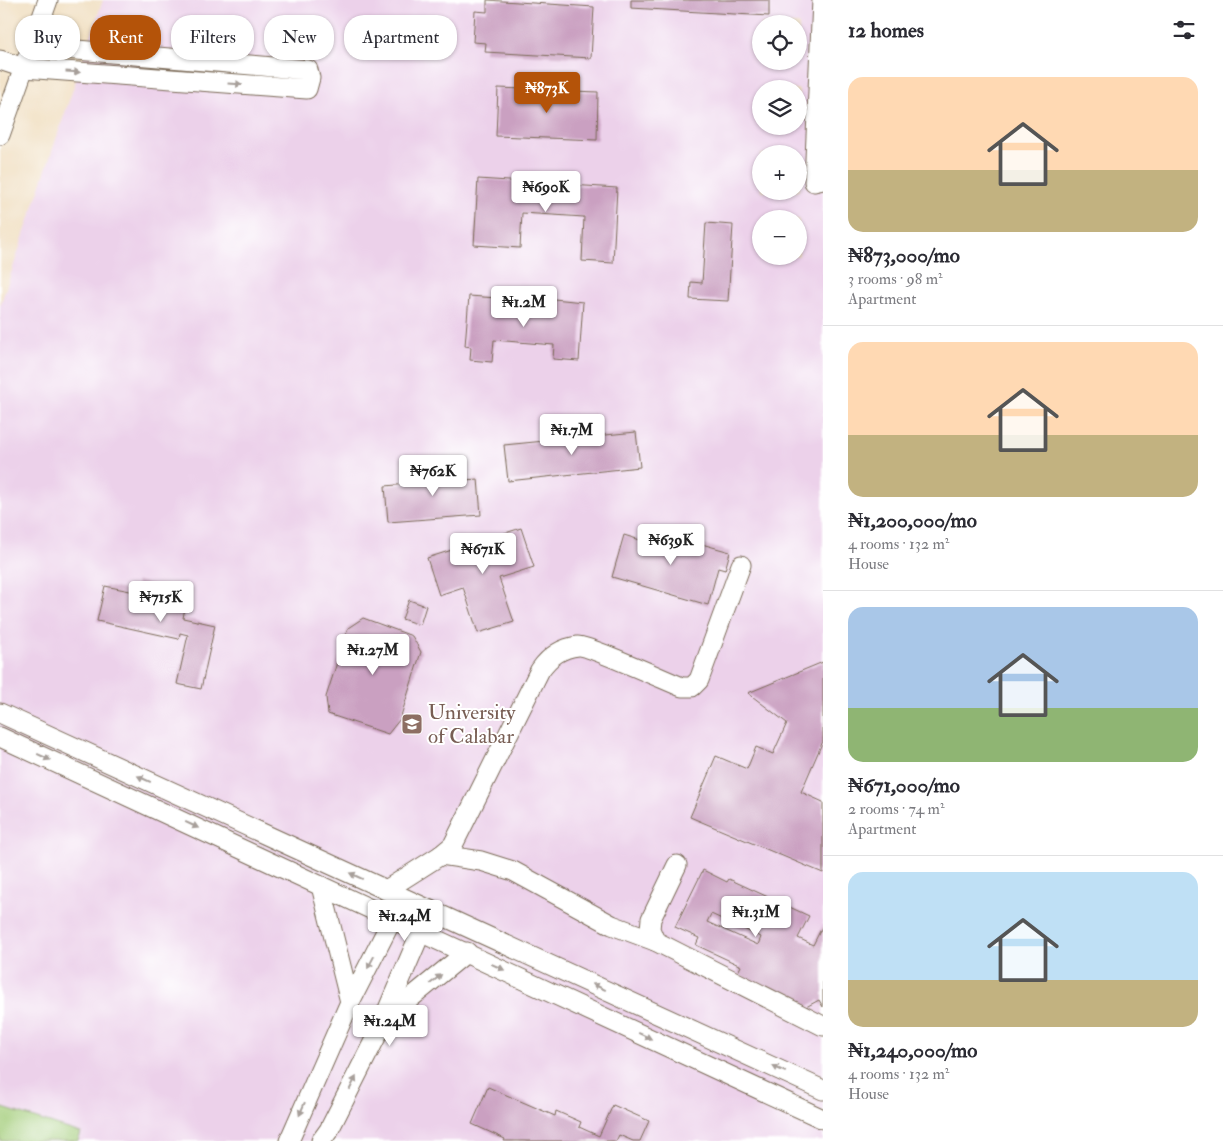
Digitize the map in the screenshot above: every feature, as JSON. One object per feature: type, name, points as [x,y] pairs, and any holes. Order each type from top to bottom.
[{"type":"street","points":[[42,15],[48,0]]},
{"type":"street","points":[[822,0],[822,50],[814,182],[823,180]]},
{"type":"street","points":[[0,60],[24,68],[307,89],[310,78],[308,70],[80,50]]},
{"type":"street","points":[[0,135],[27,60]]},
{"type":"street","points":[[289,1141],[350,1002],[394,919],[394,894],[453,845],[548,659],[560,650],[580,645],[682,688],[692,688],[699,680],[741,565]]},
{"type":"street","points":[[0,713],[823,1090]]},
{"type":"street","points":[[0,737],[422,931],[823,1119]]},
{"type":"street","points":[[440,855],[481,861],[514,871],[612,925],[655,941],[823,1026]]},
{"type":"street","points":[[655,941],[650,929],[651,919],[677,865]]},
{"type":"street","points":[[321,886],[350,1002]]},
{"type":"street","points":[[321,1141],[329,1130],[384,1020],[430,910]]},
{"type":"street","points":[[384,1020],[467,952]]},
{"type":"shaded area","name":"University of Calabar","points":[[103,0],[823,0],[823,1141],[0,1141],[0,306],[90,39],[90,60],[161,60],[161,15],[98,15]]},
{"type":"green space","points":[[0,1107],[81,1133],[78,1141],[0,1141]]},
{"type":"building","points":[[487,0],[594,7],[591,58],[485,52],[486,43],[473,42],[475,11],[487,12]]},
{"type":"building","points":[[631,0],[769,0],[769,15],[631,8]]},
{"type":"building","points":[[498,88],[598,92],[597,140],[496,136]]},
{"type":"building","points":[[478,179],[617,188],[613,263],[582,261],[584,217],[522,213],[520,248],[474,245]]},
{"type":"building","points":[[706,223],[733,225],[728,301],[690,299],[691,282],[702,283]]},
{"type":"building","points":[[469,296],[497,298],[496,306],[553,311],[554,299],[583,302],[579,361],[553,359],[554,345],[494,340],[492,362],[470,360],[471,347],[465,346]]},
{"type":"building","points":[[636,432],[640,467],[508,481],[504,445]]},
{"type":"building","points":[[450,466],[451,481],[478,479],[481,515],[388,522],[385,486],[420,483],[419,468]]},
{"type":"building","points":[[521,528],[534,567],[499,578],[514,622],[478,633],[463,587],[439,595],[427,558]]},
{"type":"building","points":[[656,531],[730,552],[725,570],[718,568],[708,605],[612,577],[624,535],[653,544]]},
{"type":"building","points":[[137,581],[182,591],[179,602],[186,603],[183,618],[215,625],[201,689],[177,684],[188,635],[180,633],[179,639],[97,621],[105,586],[135,592]]},
{"type":"building","points":[[409,600],[426,606],[420,625],[402,619]]},
{"type":"building","points":[[363,618],[412,636],[421,652],[400,719],[388,734],[328,714],[326,697],[348,628]]},
{"type":"building","points":[[823,662],[823,741],[801,792],[823,802],[823,873],[690,817],[716,756],[747,769],[756,747],[773,754],[787,723],[748,693]]},
{"type":"building","points":[[703,870],[727,882],[729,879],[809,916],[798,938],[813,945],[823,925],[823,1007],[819,1000],[806,1007],[737,974],[741,966],[696,945],[699,938],[675,927]],"holes":[[[711,914],[761,937],[758,945],[707,922]]]},
{"type":"building","points":[[488,1087],[555,1116],[556,1111],[581,1122],[579,1127],[599,1136],[613,1105],[649,1121],[640,1141],[633,1141],[619,1135],[616,1141],[504,1141],[505,1139],[472,1124]]},
{"type":"place","name":"University of Calabar","points":[[412,724]]}]
